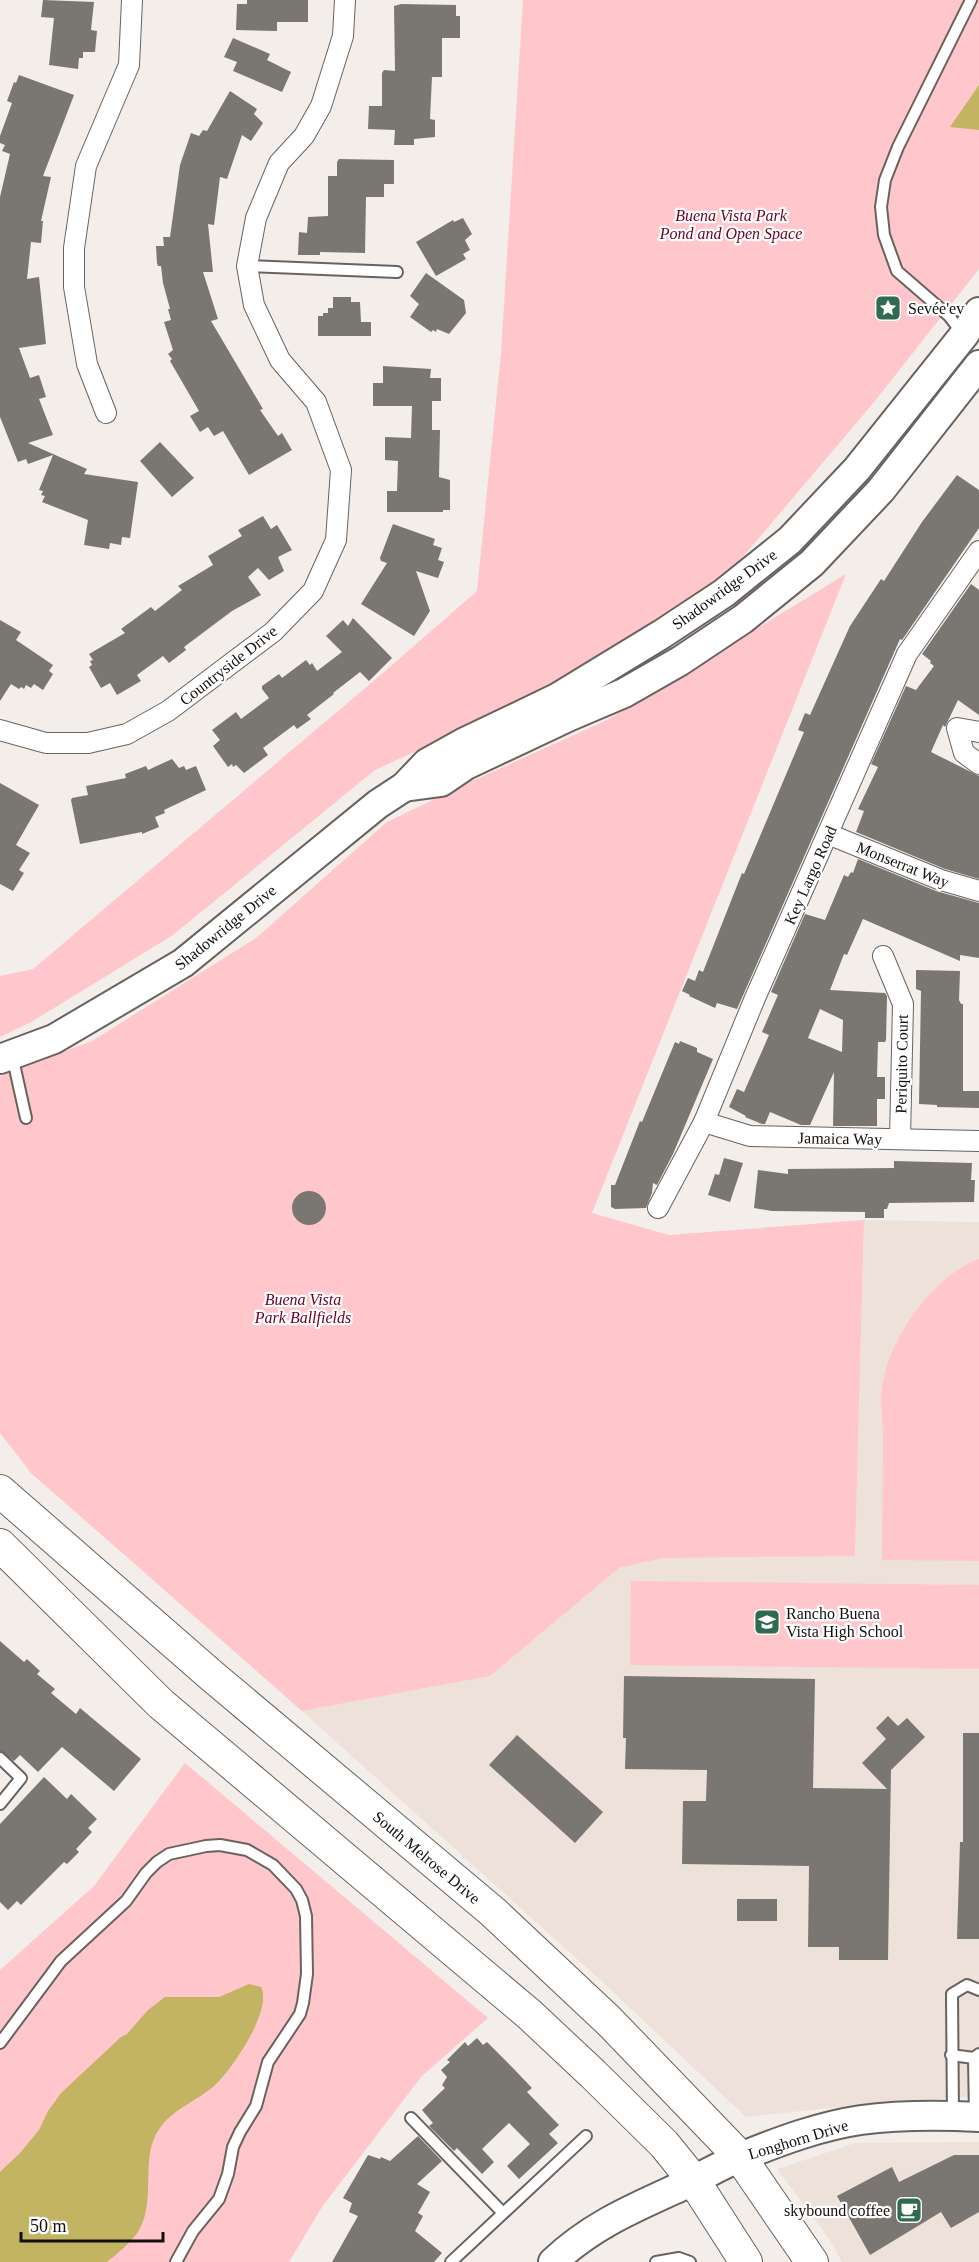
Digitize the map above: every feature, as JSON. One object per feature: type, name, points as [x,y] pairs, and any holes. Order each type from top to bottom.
[{"type":"main road","name":"South Melrose Drive","points":[[0,1491],[203,1669],[493,1912],[609,2020],[740,2157],[812,2262]]},
{"type":"main road","points":[[0,1545],[161,1704],[529,2014],[663,2144],[694,2181],[746,2262]]},
{"type":"street","points":[[106,413],[87,364],[74,287],[75,248],[86,166],[129,65],[132,0]]},
{"type":"street","name":"Countryside Drive","points":[[0,730],[46,743],[88,742],[127,734],[168,711],[273,632],[313,591],[336,540],[341,470],[316,402],[280,360],[254,305],[247,266],[256,218],[279,163],[304,136],[321,106],[343,36],[345,0]]},
{"type":"street","name":"Shadowridge Drive","points":[[6,1057],[54,1039],[183,963],[378,804],[404,787],[427,763],[557,698],[724,593],[782,546],[857,469],[974,332]]},
{"type":"street","name":"Shadowridge Drive","points":[[404,787],[441,782],[466,765],[624,693],[680,661],[743,619],[812,563],[881,490],[979,365]]},
{"type":"street","name":"Key Largo Road","points":[[658,1208],[704,1122],[755,998],[907,654],[979,551]]},
{"type":"street","points":[[979,732],[957,728],[964,753],[979,764]]},
{"type":"street","name":"Monserrat Way","points":[[828,834],[941,880],[979,891]]},
{"type":"street","name":"Periquito Court","points":[[883,956],[903,1004],[900,1139]]},
{"type":"street","name":"Jamaica Way","points":[[704,1122],[750,1136],[979,1142]]},
{"type":"street","name":"Longhorn Drive","points":[[553,2262],[564,2251],[612,2218],[694,2181],[740,2157],[803,2134],[860,2120],[969,2117]]},
{"type":"lane","points":[[971,0],[898,147],[885,180],[881,207],[884,236],[897,271],[949,316],[974,332]]},
{"type":"lane","points":[[247,266],[397,272]]},
{"type":"lane","points":[[6,1057],[26,1118]]},
{"type":"lane","points":[[0,1758],[21,1778],[0,1804]]},
{"type":"lane","points":[[0,2043],[61,1961],[126,1901],[146,1873],[169,1854],[220,1845],[247,1850],[273,1865],[296,1889],[302,1900],[306,1916],[307,1974],[303,2003],[297,2019],[271,2055],[256,2106],[233,2147],[228,2174],[219,2199],[193,2231],[176,2262]]},
{"type":"lane","points":[[969,2117],[951,2055],[952,1994],[967,1985],[979,1990]]},
{"type":"lane","points":[[951,2055],[977,2056],[969,2117]]},
{"type":"lane","points":[[411,2118],[503,2213]]},
{"type":"lane","points":[[451,2262],[586,2136]]},
{"type":"lane","points":[[656,2262],[679,2258],[690,2262]]},
{"type":"shaded area","points":[[979,85],[979,130],[950,127]]},
{"type":"shaded area","name":"Rancho Buena Vista High School","points":[[864,1220],[979,1222],[979,2096],[746,2117],[597,1977],[302,1711],[490,1676],[619,1568],[663,1558],[855,1555]]},
{"type":"shaded area","points":[[249,1984],[261,1987],[263,1997],[256,2024],[240,2054],[214,2086],[178,2110],[160,2128],[150,2151],[147,2205],[144,2218],[133,2239],[107,2262],[0,2262],[0,2172],[39,2130],[48,2111],[61,2093],[127,2034],[148,2010],[165,1997],[219,1997]]},
{"type":"shaded area","points":[[979,2142],[979,2262],[842,2262],[830,2240],[777,2169],[855,2143]]},
{"type":"green space","name":"Buena Vista Park Pond and Open Space","points":[[523,0],[979,0],[979,269],[875,401],[681,630],[375,770],[173,935],[33,1021],[0,1037],[0,976],[33,969],[477,591],[501,353]]},
{"type":"green space","name":"Buena Vista Park Ballfields","points":[[846,574],[592,1213],[669,1235],[864,1220],[855,1556],[663,1558],[619,1568],[490,1676],[302,1711],[31,1473],[0,1433],[0,1076],[92,1041],[256,938],[387,822],[605,721]]},
{"type":"green space","points":[[979,1259],[979,1561],[882,1560],[881,1394],[888,1363],[905,1326],[931,1293],[962,1267]]},
{"type":"green space","points":[[631,1581],[979,1585],[979,1669],[630,1665]]},
{"type":"green space","points":[[185,1763],[488,2018],[421,2077],[322,2207],[289,2262],[0,2262],[0,1970],[94,1886]]},
{"type":"building","points":[[43,0],[94,2],[91,30],[97,31],[95,52],[83,52],[83,58],[79,58],[78,69],[49,65],[54,18],[41,17]]},
{"type":"building","points":[[247,0],[308,0],[308,22],[277,22],[277,31],[236,30],[237,4],[247,4]]},
{"type":"building","points":[[401,4],[456,5],[456,16],[460,16],[460,38],[442,38],[442,77],[432,77],[430,119],[435,120],[435,137],[414,139],[414,145],[394,145],[395,130],[368,129],[369,106],[382,106],[382,73],[384,70],[395,71],[394,6]]},
{"type":"building","points":[[233,38],[270,54],[267,60],[291,72],[282,92],[233,71],[237,62],[224,57]]},
{"type":"building","points":[[19,75],[74,95],[43,176],[51,177],[41,221],[43,221],[41,243],[31,242],[27,279],[39,277],[46,344],[19,348],[30,378],[39,375],[46,397],[39,399],[53,435],[28,443],[87,469],[84,474],[138,482],[130,538],[122,537],[121,545],[110,543],[109,549],[84,545],[88,520],[42,502],[45,496],[41,495],[43,491],[39,490],[53,455],[28,464],[26,459],[18,462],[0,417],[0,197],[10,154],[2,151],[5,145],[0,143],[0,136],[12,103],[7,101]]},
{"type":"building","points":[[230,91],[257,109],[254,114],[263,123],[251,141],[242,135],[227,179],[220,177],[214,225],[208,224],[213,272],[203,272],[218,319],[211,321],[263,409],[260,410],[278,436],[282,433],[292,450],[249,475],[223,431],[214,436],[208,427],[200,432],[190,416],[199,411],[168,354],[173,350],[164,322],[171,320],[168,309],[170,309],[161,266],[157,263],[156,246],[164,246],[163,237],[170,237],[180,165],[191,133],[199,136],[203,130],[207,131]]},
{"type":"building","points":[[339,159],[394,160],[394,184],[384,184],[384,197],[366,197],[365,253],[320,252],[320,255],[298,255],[299,232],[307,233],[308,217],[328,216],[328,176],[337,176]]},
{"type":"building","points":[[463,218],[472,234],[465,240],[470,250],[463,254],[466,259],[436,276],[416,242],[453,220],[454,222]]},
{"type":"building","points":[[426,273],[464,300],[466,313],[449,334],[437,329],[436,332],[433,330],[431,332],[410,317],[419,304],[410,296]]},
{"type":"building","points":[[333,297],[351,297],[351,302],[360,302],[361,322],[371,322],[371,336],[318,336],[318,316],[328,313],[328,308],[333,308]]},
{"type":"building","points":[[383,366],[431,369],[430,378],[441,378],[441,401],[432,401],[432,430],[440,430],[439,477],[450,480],[450,510],[387,512],[387,491],[397,491],[398,461],[385,460],[385,437],[411,438],[412,406],[373,406],[373,383],[383,383]]},
{"type":"building","points":[[160,442],[194,478],[172,497],[140,461]]},
{"type":"building","points":[[957,475],[979,490],[979,528],[902,640],[900,639],[737,1009],[717,1003],[715,1008],[689,996],[682,991],[688,978],[695,981],[699,970],[703,972],[742,873],[744,874],[804,732],[798,730],[805,713],[810,715],[850,626],[881,579],[884,581],[922,522]]},
{"type":"building","points":[[263,516],[271,529],[277,525],[292,550],[278,557],[284,571],[269,580],[258,568],[248,577],[261,595],[232,611],[184,647],[186,650],[169,663],[163,656],[137,675],[141,681],[117,695],[110,683],[101,688],[89,667],[92,665],[90,661],[93,660],[89,654],[125,633],[121,629],[151,607],[155,611],[182,590],[178,586],[213,565],[208,556],[242,536],[238,530]]},
{"type":"building","points":[[393,524],[435,539],[433,545],[442,548],[438,560],[444,562],[438,578],[416,571],[430,611],[414,636],[361,604],[387,563],[381,561],[380,558]]},
{"type":"building","points":[[971,584],[979,590],[979,715],[958,700],[931,752],[979,776],[979,879],[945,869],[856,832],[864,811],[858,809],[878,767],[871,764],[906,686],[916,690],[934,666],[922,654]]},
{"type":"building","points":[[353,618],[392,658],[369,681],[360,672],[307,715],[311,719],[297,729],[294,725],[263,748],[268,755],[244,773],[236,765],[233,767],[232,764],[228,767],[213,746],[220,740],[212,730],[236,712],[241,719],[269,698],[262,686],[279,674],[282,678],[306,660],[310,665],[312,663],[317,671],[342,652],[326,636],[343,620],[348,626]]},
{"type":"building","points":[[0,620],[21,632],[16,640],[53,665],[49,671],[53,674],[43,690],[34,684],[31,688],[26,685],[24,689],[21,687],[19,689],[11,684],[0,701]]},
{"type":"building","points":[[172,759],[179,768],[184,766],[186,770],[196,766],[206,790],[164,810],[165,813],[155,817],[159,827],[142,834],[142,832],[80,844],[72,798],[88,795],[86,786],[126,778],[125,774],[146,766],[148,770]]},
{"type":"building","points":[[0,783],[39,805],[16,845],[30,853],[19,870],[24,873],[13,891],[0,884]]},
{"type":"building","points":[[858,859],[936,891],[979,903],[979,958],[960,955],[960,961],[863,919],[847,955],[844,954],[830,990],[885,993],[887,996],[886,1040],[878,1042],[877,1077],[885,1077],[885,1099],[877,1099],[877,1126],[833,1126],[834,1072],[810,1125],[801,1125],[770,1112],[765,1124],[762,1124],[729,1107],[737,1089],[744,1092],[769,1035],[762,1032],[778,995],[771,992],[805,914],[825,920],[844,875],[848,877],[851,872],[853,873]],"holes":[[[820,1009],[843,1020],[842,1052],[808,1038]]]},
{"type":"building","points":[[916,970],[960,971],[959,1000],[963,1004],[963,1091],[979,1091],[979,1108],[919,1104],[921,991],[916,989]]},
{"type":"building","points":[[680,1041],[697,1048],[697,1052],[713,1059],[673,1154],[657,1185],[653,1183],[646,1208],[615,1209],[611,1207],[611,1185],[615,1185],[675,1042],[679,1044]]},
{"type":"building","points":[[724,1158],[743,1163],[730,1202],[708,1195],[715,1174],[719,1175]]},
{"type":"building","points":[[894,1161],[972,1163],[971,1180],[975,1180],[974,1202],[889,1203],[887,1209],[884,1209],[884,1218],[865,1218],[865,1212],[772,1211],[754,1208],[758,1170],[788,1174],[788,1169],[894,1168]]},
{"type":"building","points":[[309,1191],[321,1196],[326,1208],[321,1220],[309,1225],[297,1220],[292,1208],[297,1196]]},
{"type":"building","points":[[0,1641],[24,1662],[27,1659],[40,1671],[37,1674],[55,1689],[51,1693],[76,1714],[80,1708],[141,1759],[114,1791],[62,1747],[38,1772],[20,1755],[14,1761],[0,1751]]},
{"type":"building","points":[[624,1676],[815,1679],[813,1788],[887,1789],[862,1763],[886,1739],[876,1728],[888,1716],[898,1726],[907,1718],[925,1737],[891,1770],[888,1960],[839,1960],[839,1947],[808,1947],[809,1866],[682,1864],[683,1801],[706,1801],[707,1770],[625,1769]]},
{"type":"building","points":[[963,1733],[979,1733],[979,1939],[957,1939],[960,1842],[963,1842]]},
{"type":"building","points":[[517,1735],[603,1812],[575,1843],[489,1765]]},
{"type":"building","points":[[44,1777],[67,1799],[71,1794],[97,1819],[88,1828],[92,1832],[76,1849],[79,1852],[67,1864],[64,1862],[21,1905],[17,1901],[8,1910],[0,1902],[0,1824]]},
{"type":"building","points":[[737,1899],[777,1899],[777,1921],[737,1921]]},
{"type":"building","points":[[477,2038],[483,2045],[487,2042],[532,2088],[527,2092],[559,2125],[549,2134],[558,2143],[519,2179],[507,2166],[530,2144],[509,2123],[482,2149],[494,2162],[482,2174],[457,2148],[454,2151],[429,2126],[433,2123],[422,2110],[445,2088],[442,2085],[447,2077],[441,2070],[450,2062],[447,2060],[465,2042],[468,2046]]},
{"type":"building","points":[[418,2136],[442,2161],[417,2184],[430,2192],[418,2213],[423,2216],[415,2231],[442,2253],[434,2262],[332,2262],[358,2216],[349,2212],[352,2203],[343,2198],[368,2155],[390,2161]]},
{"type":"building","points":[[954,2155],[979,2155],[979,2212],[951,2228],[941,2212],[870,2255],[837,2196],[892,2167],[899,2182]]},
{"type":"place","name":"Sevée'ev","points":[[888,308]]},
{"type":"place","name":"Rancho Buena Vista High School","points":[[767,1622]]},
{"type":"place","name":"skybound coffee","points":[[909,2210]]}]
